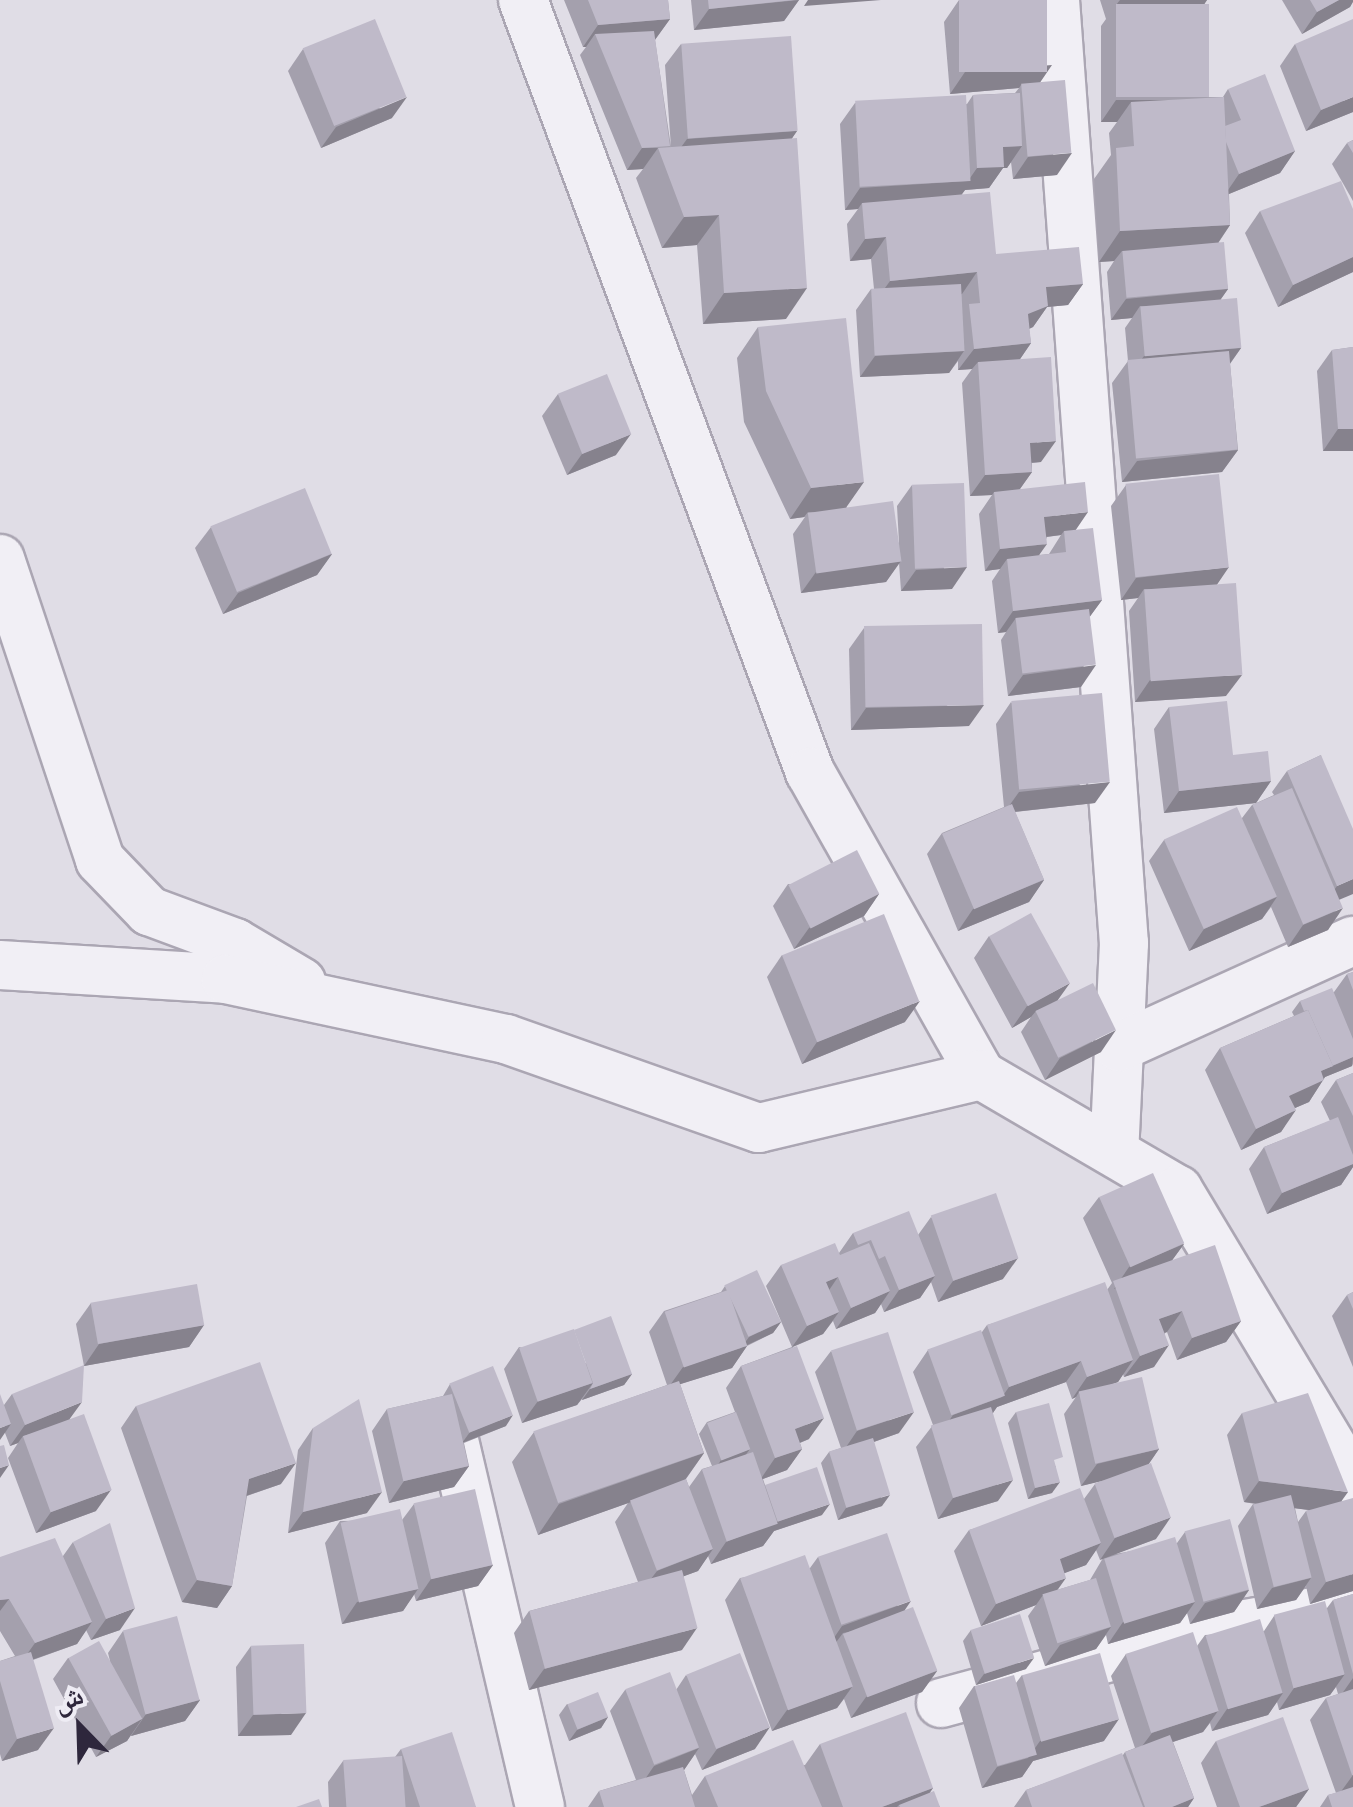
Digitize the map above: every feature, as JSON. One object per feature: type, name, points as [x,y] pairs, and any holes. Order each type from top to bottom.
[{"type":"street","points":[[524,0],[810,772],[982,1075],[1178,1190],[1353,1481]]},
{"type":"street","points":[[1055,0],[1124,944],[1114,1152]]},
{"type":"street","points":[[0,559],[100,860],[149,911],[235,943],[337,1003]]},
{"type":"street","points":[[1119,1047],[1353,942]]},
{"type":"street","points":[[0,966],[226,980],[506,1039],[759,1128],[982,1075]]},
{"type":"street","points":[[453,1436],[540,1807]]},
{"type":"street","points":[[941,1703],[1206,1631],[1353,1605]]},
{"type":"building","points":[[588,0],[668,0],[670,19],[598,25]]},
{"type":"building","points":[[708,0],[794,0],[709,9]]},
{"type":"building","points":[[959,0],[1047,0],[1047,72],[959,72]]},
{"type":"building","points":[[1310,0],[1339,0],[1317,12]]},
{"type":"building","points":[[1116,4],[1209,4],[1209,97],[1116,97]]},
{"type":"building","points":[[375,19],[406,97],[334,126],[303,48]]},
{"type":"building","points":[[1353,19],[1353,97],[1321,110],[1295,44]]},
{"type":"building","points":[[654,31],[670,146],[642,148],[595,34]]},
{"type":"building","points":[[791,36],[798,131],[688,138],[681,44]]},
{"type":"building","points":[[1265,74],[1295,151],[1239,174],[1226,142],[1225,126],[1241,120],[1228,89]]},
{"type":"building","points":[[1065,80],[1071,153],[1028,157],[1021,84]]},
{"type":"building","points":[[1020,93],[1022,146],[1003,147],[1004,167],[977,168],[973,95]]},
{"type":"building","points":[[966,95],[971,181],[860,187],[855,101]]},
{"type":"building","points":[[1224,97],[1230,225],[1120,231],[1116,148],[1134,146],[1131,102]]},
{"type":"building","points":[[797,138],[807,288],[724,293],[719,215],[684,217],[658,148]]},
{"type":"building","points":[[1341,181],[1353,209],[1353,257],[1293,285],[1260,211]]},
{"type":"building","points":[[990,192],[996,254],[1079,247],[1083,284],[1046,287],[1048,306],[1028,314],[1031,343],[974,349],[969,304],[980,303],[977,272],[890,281],[886,237],[865,239],[862,203]]},
{"type":"building","points":[[1224,242],[1228,289],[1126,298],[1122,251]]},
{"type":"building","points":[[961,284],[965,351],[875,356],[871,289]]},
{"type":"building","points":[[1237,298],[1241,348],[1145,356],[1140,306]]},
{"type":"building","points":[[846,318],[864,482],[811,488],[766,391],[758,327]]},
{"type":"building","points":[[1353,347],[1353,429],[1338,429],[1332,350]]},
{"type":"building","points":[[1229,351],[1238,450],[1136,459],[1127,360]]},
{"type":"building","points":[[1051,357],[1056,441],[1030,443],[1032,472],[985,475],[978,362]]},
{"type":"building","points":[[607,374],[631,434],[582,454],[558,394]]},
{"type":"building","points":[[1219,474],[1229,567],[1135,577],[1126,484]]},
{"type":"building","points":[[1085,482],[1088,512],[1044,517],[1047,544],[1000,549],[994,492]]},
{"type":"building","points":[[964,483],[967,567],[915,569],[912,485]]},
{"type":"building","points":[[305,488],[332,554],[237,592],[210,526]]},
{"type":"building","points":[[893,501],[901,561],[816,573],[808,513]]},
{"type":"building","points":[[1093,528],[1102,600],[1013,611],[1007,559],[1066,552],[1064,531]]},
{"type":"building","points":[[1236,583],[1242,675],[1151,681],[1144,589]]},
{"type":"building","points":[[1089,609],[1096,665],[1022,674],[1016,618]]},
{"type":"building","points":[[982,624],[983,705],[865,707],[864,626]]},
{"type":"building","points":[[1102,693],[1110,782],[1019,790],[1011,701]]},
{"type":"building","points":[[1227,701],[1233,755],[1268,751],[1271,781],[1179,791],[1169,707]]},
{"type":"building","points":[[1321,755],[1353,829],[1353,879],[1337,886],[1287,771]]},
{"type":"building","points":[[1292,788],[1343,908],[1303,924],[1252,805]]},
{"type":"building","points":[[1012,804],[1044,879],[974,909],[942,834]]},
{"type":"building","points":[[1237,807],[1277,897],[1204,929],[1164,840]]},
{"type":"building","points":[[857,850],[879,894],[811,929],[788,885]]},
{"type":"building","points":[[1031,913],[1070,983],[1028,1006],[989,936]]},
{"type":"building","points":[[884,914],[919,1001],[817,1042],[782,955]]},
{"type":"building","points":[[1093,983],[1116,1030],[1058,1058],[1035,1011]]},
{"type":"building","points":[[1332,988],[1353,1039],[1353,1057],[1333,1066],[1308,1010],[1304,1011],[1300,1001]]},
{"type":"building","points":[[1308,1010],[1333,1066],[1321,1071],[1324,1080],[1289,1096],[1296,1110],[1256,1129],[1220,1048]]},
{"type":"building","points":[[1353,1073],[1353,1116],[1336,1080]]},
{"type":"building","points":[[1338,1117],[1353,1164],[1282,1193],[1264,1147]]},
{"type":"building","points":[[1153,1173],[1184,1243],[1130,1267],[1099,1197]]},
{"type":"building","points":[[996,1193],[1018,1258],[953,1281],[931,1215]]},
{"type":"building","points":[[909,1211],[935,1276],[899,1290],[885,1256],[879,1259],[871,1240],[858,1245],[853,1233]]},
{"type":"building","points":[[835,1243],[840,1255],[869,1243],[890,1291],[851,1308],[838,1277],[826,1282],[839,1312],[807,1326],[781,1265]]},
{"type":"building","points":[[1215,1245],[1241,1321],[1192,1338],[1182,1311],[1159,1319],[1169,1345],[1140,1356],[1113,1281]]},
{"type":"building","points":[[757,1270],[781,1322],[748,1337],[724,1285]]},
{"type":"building","points":[[1105,1282],[1133,1360],[1087,1377],[1081,1361],[1009,1387],[987,1325]]},
{"type":"building","points":[[197,1284],[204,1325],[98,1344],[91,1303]]},
{"type":"building","points":[[728,1290],[747,1346],[684,1368],[665,1312]]},
{"type":"building","points":[[611,1316],[632,1374],[590,1389],[593,1383],[574,1330]]},
{"type":"building","points":[[574,1329],[593,1383],[538,1402],[519,1348]]},
{"type":"building","points":[[981,1330],[1005,1396],[951,1415],[927,1349]]},
{"type":"building","points":[[888,1332],[914,1412],[857,1430],[831,1351]]},
{"type":"building","points":[[797,1346],[824,1418],[795,1429],[802,1449],[775,1458],[741,1366]]},
{"type":"building","points":[[260,1362],[296,1463],[249,1479],[232,1586],[197,1580],[136,1406]]},
{"type":"building","points":[[84,1365],[82,1402],[25,1425],[12,1394]]},
{"type":"building","points":[[493,1366],[513,1415],[469,1433],[449,1384]]},
{"type":"building","points":[[1142,1377],[1159,1449],[1095,1464],[1079,1392]]},
{"type":"building","points":[[679,1381],[704,1453],[558,1503],[533,1431]]},
{"type":"building","points":[[1308,1393],[1348,1492],[1259,1481],[1242,1413]]},
{"type":"building","points":[[0,1394],[11,1424],[0,1428]]},
{"type":"building","points":[[452,1394],[469,1466],[403,1481],[387,1409]]},
{"type":"building","points":[[359,1399],[382,1492],[303,1512],[313,1428]]},
{"type":"building","points":[[1049,1403],[1063,1457],[1054,1460],[1060,1482],[1035,1488],[1016,1412]]},
{"type":"building","points":[[991,1407],[1013,1480],[953,1498],[931,1425]]},
{"type":"building","points":[[736,1412],[750,1449],[721,1460],[707,1423]]},
{"type":"building","points":[[84,1414],[112,1490],[51,1512],[23,1436]]},
{"type":"building","points":[[873,1438],[890,1494],[846,1508],[829,1451]]},
{"type":"building","points":[[4,1445],[9,1465],[0,1468],[0,1446]]},
{"type":"building","points":[[753,1452],[778,1524],[727,1541],[702,1470]]},
{"type":"building","points":[[1151,1463],[1171,1518],[1114,1538],[1095,1484]]},
{"type":"building","points":[[817,1467],[830,1504],[778,1522],[765,1485]]},
{"type":"building","points":[[686,1479],[713,1549],[657,1571],[630,1501]]},
{"type":"building","points":[[1080,1488],[1101,1543],[1060,1559],[1066,1578],[996,1604],[969,1530]]},
{"type":"building","points":[[475,1489],[493,1565],[431,1579],[414,1503]]},
{"type":"building","points":[[1291,1495],[1312,1577],[1274,1587],[1253,1504]]},
{"type":"building","points":[[1353,1498],[1353,1574],[1326,1582],[1306,1511]]},
{"type":"building","points":[[400,1509],[418,1589],[359,1603],[341,1523]]},
{"type":"building","points":[[1230,1519],[1249,1590],[1203,1602],[1185,1531]]},
{"type":"building","points":[[110,1523],[135,1608],[106,1619],[73,1542]]},
{"type":"building","points":[[887,1533],[910,1601],[841,1625],[818,1557]]},
{"type":"building","points":[[1175,1537],[1195,1602],[1124,1624],[1104,1559]]},
{"type":"building","points":[[55,1538],[92,1622],[35,1643],[9,1599],[0,1600],[0,1557]]},
{"type":"building","points":[[805,1555],[853,1687],[788,1710],[740,1579]]},
{"type":"building","points":[[682,1570],[698,1628],[545,1669],[529,1611]]},
{"type":"building","points":[[1096,1578],[1111,1627],[1057,1643],[1042,1594]]},
{"type":"building","points":[[1353,1594],[1353,1674],[1333,1600]]},
{"type":"building","points":[[1325,1601],[1345,1674],[1293,1688],[1274,1615]]},
{"type":"building","points":[[913,1607],[937,1670],[867,1697],[843,1634]]},
{"type":"building","points":[[1020,1614],[1034,1658],[985,1674],[971,1630]]},
{"type":"building","points":[[177,1616],[200,1700],[145,1715],[123,1630]]},
{"type":"building","points":[[1260,1619],[1283,1693],[1228,1709],[1205,1636]]},
{"type":"building","points":[[1193,1632],[1219,1711],[1151,1733],[1125,1654]]},
{"type":"building","points":[[99,1641],[142,1719],[112,1736],[68,1658]]},
{"type":"building","points":[[304,1644],[306,1713],[253,1715],[251,1646]]},
{"type":"building","points":[[31,1652],[54,1728],[17,1739],[0,1681],[0,1661]]},
{"type":"building","points":[[740,1653],[770,1727],[716,1749],[686,1675]]},
{"type":"building","points":[[1100,1653],[1119,1719],[1041,1742],[1022,1675]]},
{"type":"building","points":[[670,1672],[699,1748],[654,1765],[625,1689]]},
{"type":"building","points":[[1014,1675],[1037,1755],[997,1766],[975,1686]]},
{"type":"building","points":[[1353,1689],[1353,1775],[1352,1775],[1326,1698]]},
{"type":"building","points":[[598,1692],[608,1717],[578,1729],[567,1704]]},
{"type":"building","points":[[906,1712],[933,1788],[882,1807],[843,1807],[820,1744]]},
{"type":"building","points":[[1283,1717],[1309,1789],[1259,1807],[1240,1807],[1216,1741]]},
{"type":"building","points":[[452,1732],[476,1807],[420,1807],[401,1749]]},
{"type":"building","points":[[1170,1735],[1194,1798],[1172,1807],[1145,1807],[1125,1752]]},
{"type":"building","points":[[793,1740],[822,1807],[718,1807],[705,1776]]},
{"type":"building","points":[[1122,1753],[1143,1807],[1032,1807],[1026,1790]]},
{"type":"building","points":[[402,1756],[406,1807],[346,1807],[343,1760]]},
{"type":"building","points":[[683,1767],[695,1807],[604,1807],[599,1791]]},
{"type":"building","points":[[1353,1787],[1353,1807],[1332,1807],[1328,1795]]},
{"type":"building","points":[[934,1791],[940,1807],[899,1805]]},
{"type":"building","points":[[319,1799],[322,1807],[296,1807]]}]
